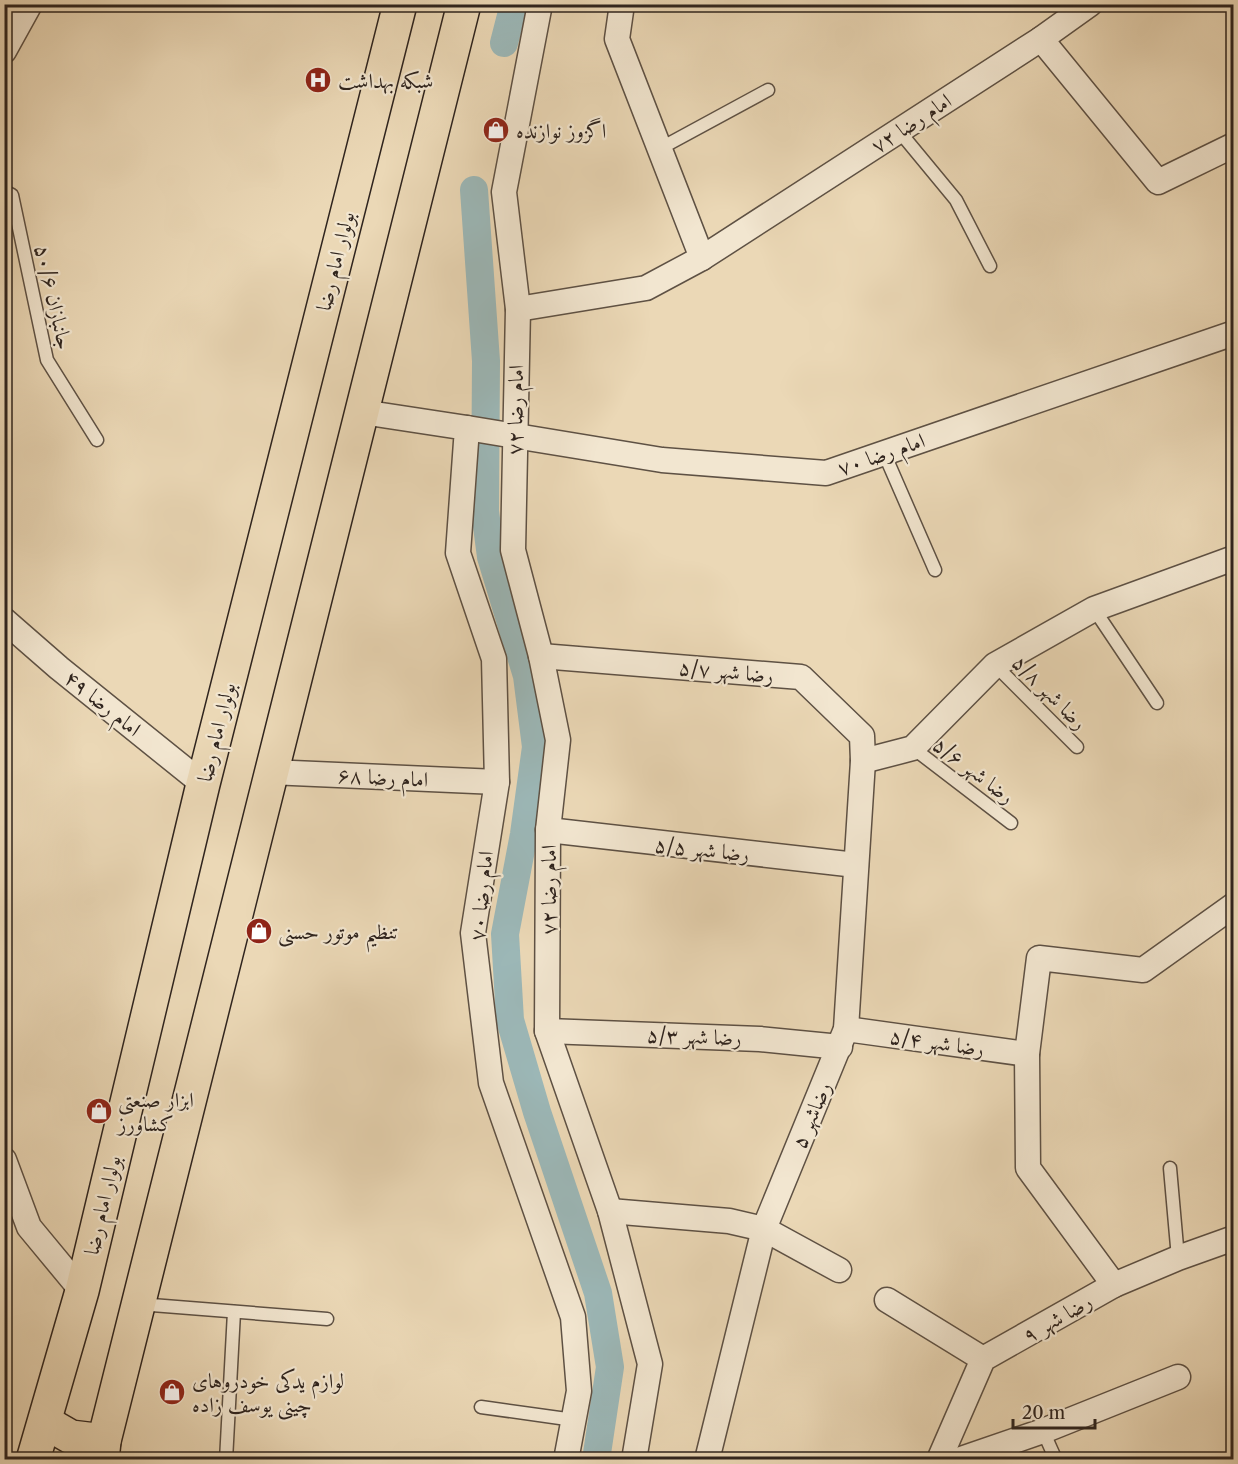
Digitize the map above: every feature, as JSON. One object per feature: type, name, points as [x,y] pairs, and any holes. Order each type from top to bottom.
[{"type":"main road","name":"بولوار امام رضا","points":[[33,1460],[82,1291],[203,784],[400,4]]},
{"type":"main road","points":[[45,1422],[71,1437],[103,1450],[270,772],[464,4]]},
{"type":"street","points":[[4,51],[30,4]]},
{"type":"street","name":"امام رضا ۷۲","points":[[540,4],[504,192],[518,309],[513,550],[541,656],[558,740],[548,830],[548,1030],[610,1211],[650,1364],[634,1460]]},
{"type":"street","points":[[622,4],[616,39],[661,148],[702,258]]},
{"type":"street","name":"امام رضا ۷۲","points":[[518,309],[646,288],[702,258],[1041,39],[1090,4]]},
{"type":"street","points":[[1041,39],[1158,182],[1233,145]]},
{"type":"street","name":"امام رضا ۷۰","points":[[566,1460],[579,1391],[573,1317],[491,1083],[473,933],[497,782],[494,659],[458,553],[467,428],[662,460],[826,473],[1233,333]]},
{"type":"street","points":[[362,412],[467,428]]},
{"type":"street","points":[[863,761],[913,748],[995,665],[1094,609],[1233,558]]},
{"type":"street","name":"امام رضا ۴۹","points":[[4,620],[59,668],[203,784]]},
{"type":"street","name":"رضا شهر ۵/۷","points":[[541,656],[801,677],[862,736],[863,761]]},
{"type":"street","name":"رضاشهر ۵","points":[[707,1460],[764,1229],[843,1038],[863,761]]},
{"type":"street","name":"امام رضا ۶۸","points":[[270,772],[497,782]]},
{"type":"street","name":"رضا شهر ۵/۵","points":[[548,830],[856,865]]},
{"type":"street","points":[[1114,1285],[1028,1168],[1027,1054],[1039,958],[1143,970],[1233,904]]},
{"type":"street","name":"۵/۳ رضا شهر","points":[[548,1030],[760,1039],[843,1038]]},
{"type":"street","name":"رضا شهر ۵/۴","points":[[843,1038],[1027,1054]]},
{"type":"street","points":[[4,1160],[29,1227],[82,1291]]},
{"type":"street","points":[[610,1211],[729,1221],[764,1229],[839,1270]]},
{"type":"street","name":"رضا شهر ۹","points":[[983,1359],[1114,1285],[1233,1238]]},
{"type":"street","points":[[886,1300],[983,1359],[939,1460]]},
{"type":"street","points":[[958,1460],[1043,1431],[1178,1377]]},
{"type":"lane","points":[[661,148],[768,90]]},
{"type":"lane","points":[[899,131],[956,200],[990,266]]},
{"type":"lane","name":"جانبازان ۵۰/۶","points":[[4,191],[12,195],[47,360],[97,440]]},
{"type":"lane","points":[[884,453],[935,570]]},
{"type":"lane","points":[[1094,609],[1157,703]]},
{"type":"lane","name":"رضا شهر ۵/۸","points":[[995,665],[1077,747]]},
{"type":"lane","name":"رضا شهر ۵/۶","points":[[913,748],[1011,823]]},
{"type":"lane","points":[[1170,1168],[1178,1258]]},
{"type":"lane","points":[[138,1304],[327,1320]]},
{"type":"lane","points":[[226,1460],[234,1312]]},
{"type":"lane","points":[[481,1407],[574,1420]]},
{"type":"lane","points":[[1043,1431],[1056,1460]]},
{"type":"waterway","points":[[504,43],[514,4]]},
{"type":"waterway","points":[[474,190],[486,361],[485,511],[491,557],[527,676],[536,747],[524,834],[505,934],[510,1020],[537,1112],[598,1293],[610,1367],[596,1460]]},
{"type":"place","name":"شبکه بهداشت","points":[[318,80]]},
{"type":"place","name":"اگزوز نوازنده","points":[[496,130]]},
{"type":"place","name":"تنظیم موتور حسنی","points":[[259,931]]},
{"type":"place","name":"ابزار صنعتی کشاورز","points":[[99,1111]]},
{"type":"place","name":"لوازم یدکی خودروهای چینی یوسف زاده","points":[[172,1392]]}]
